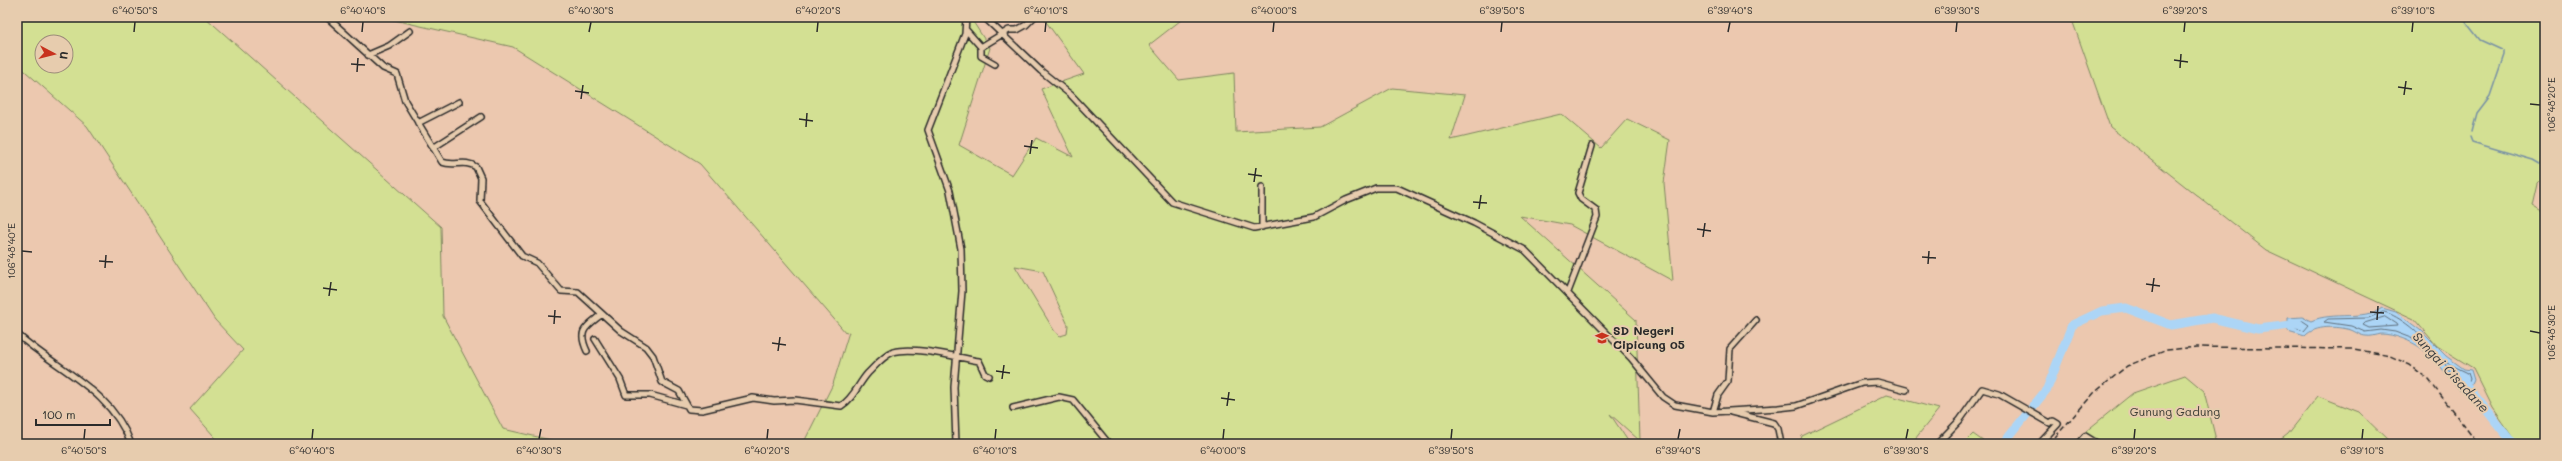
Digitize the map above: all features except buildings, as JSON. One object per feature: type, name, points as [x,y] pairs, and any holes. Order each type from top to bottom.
[{"type":"street","points":[[327,17],[383,68],[397,74],[405,101],[442,162],[450,164],[466,162],[476,167],[481,178],[480,201],[522,256],[537,263],[561,291],[578,292],[602,314],[649,350],[662,382],[677,389],[688,409],[696,410],[756,398],[795,400],[840,406],[851,398],[877,364],[894,352],[957,357],[981,362],[984,372],[989,376]]},
{"type":"street","points":[[956,444],[954,387],[962,291],[961,249],[950,191],[928,130],[966,30],[966,17]]},
{"type":"street","points":[[984,17],[1002,36],[1071,95],[1170,201],[1249,227],[1262,227],[1314,217],[1346,200],[1376,188],[1397,188],[1474,223],[1525,250],[1568,292],[1631,358],[1668,401],[1675,405],[1713,412],[1728,412],[1790,407],[1862,383],[1877,382],[1906,390]]},
{"type":"street","points":[[980,47],[1002,36],[1009,30],[1017,30],[1026,26],[1034,17]]},
{"type":"street","points":[[966,30],[980,47],[981,56],[995,64]]},
{"type":"street","points":[[368,55],[389,46],[410,31]]},
{"type":"street","points":[[418,123],[459,102]]},
{"type":"street","points":[[433,148],[481,117]]},
{"type":"street","points":[[1568,292],[1597,217],[1596,210],[1581,199],[1578,193],[1592,146]]},
{"type":"street","points":[[1262,187],[1262,227]]},
{"type":"street","points":[[587,351],[582,342],[582,333],[587,326],[602,314]]},
{"type":"street","points":[[1713,412],[1718,395],[1728,382],[1730,349],[1756,320]]},
{"type":"street","points":[[17,334],[46,358],[92,389],[120,420],[131,444]]},
{"type":"street","points":[[595,339],[620,379],[626,395],[650,395],[686,405]]},
{"type":"street","points":[[1937,444],[1960,420],[1982,389],[2000,394],[2050,423],[2053,421],[2058,424],[2043,443]]},
{"type":"street","points":[[1013,408],[1059,397],[1072,400],[1109,444]]},
{"type":"street","points":[[1728,412],[1774,424],[1778,429],[1781,444]]},
{"type":"street","points":[[2078,444],[2084,436],[2098,444]]},
{"type":"green space","points":[[17,17],[205,17],[441,227],[443,316],[503,429],[568,444],[221,444],[190,409],[243,350],[215,320],[87,126],[17,64]]},
{"type":"green space","points":[[381,17],[970,17],[990,48],[959,145],[1012,175],[1036,138],[1073,157],[1041,89],[1084,74],[1044,19],[1049,17],[1185,17],[1149,45],[1179,80],[1234,73],[1236,132],[1320,127],[1392,88],[1465,95],[1451,140],[1561,114],[1601,148],[1627,119],[1670,140],[1664,183],[1673,281],[1570,225],[1520,216],[1636,320],[1640,441],[1610,414],[1630,444],[803,444],[833,384],[849,332],[846,333],[700,164],[513,47]],"holes":[[[1015,266],[1043,271],[1068,325],[1067,334],[1060,336],[1055,332]]]},
{"type":"green space","points":[[2071,17],[2545,17],[2545,175],[2537,183],[2532,205],[2545,213],[2545,444],[2518,444],[2493,408],[2473,368],[2437,346],[2414,319],[2266,250],[2110,127]]},
{"type":"green space","name":"Gunung Gadung","points":[[2185,375],[2204,391],[2217,444],[2075,444],[2080,436],[2133,393]]},
{"type":"green space","points":[[1887,395],[1939,409],[1911,444],[1799,444],[1802,436]]},
{"type":"green space","points":[[2318,396],[2359,412],[2392,444],[2275,444],[2288,434]]},
{"type":"green space","points":[[1973,434],[1987,444],[1963,444]]},
{"type":"water","points":[[2382,308],[2396,312],[2420,330],[2446,356],[2464,369],[2471,370],[2474,380],[2470,389],[2459,389],[2432,357],[2421,348],[2402,338],[2386,334],[2364,336],[2351,330],[2333,327],[2321,328],[2309,332],[2305,336],[2288,331],[2288,318],[2302,317],[2311,321],[2320,318],[2367,314]]},
{"type":"waterway","points":[[2462,17],[2480,40],[2504,51],[2490,96],[2477,113],[2472,132]]},
{"type":"waterway","points":[[2470,137],[2472,142],[2533,160],[2545,167]]},
{"type":"waterway","name":"Sungai Cisadane","points":[[2003,444],[2047,389],[2072,325],[2102,311],[2126,308],[2171,325],[2212,318],[2258,329],[2299,324]]},
{"type":"waterway","name":"Sungai Cisadane","points":[[2462,380],[2514,444]]},
{"type":"railway","points":[[2049,444],[2094,393],[2127,366],[2167,350],[2197,347],[2354,349],[2390,356],[2410,365],[2429,380],[2478,444]]},
{"type":"place","name":"SD Negeri Cipicung 05","points":[[1602,338]]}]
